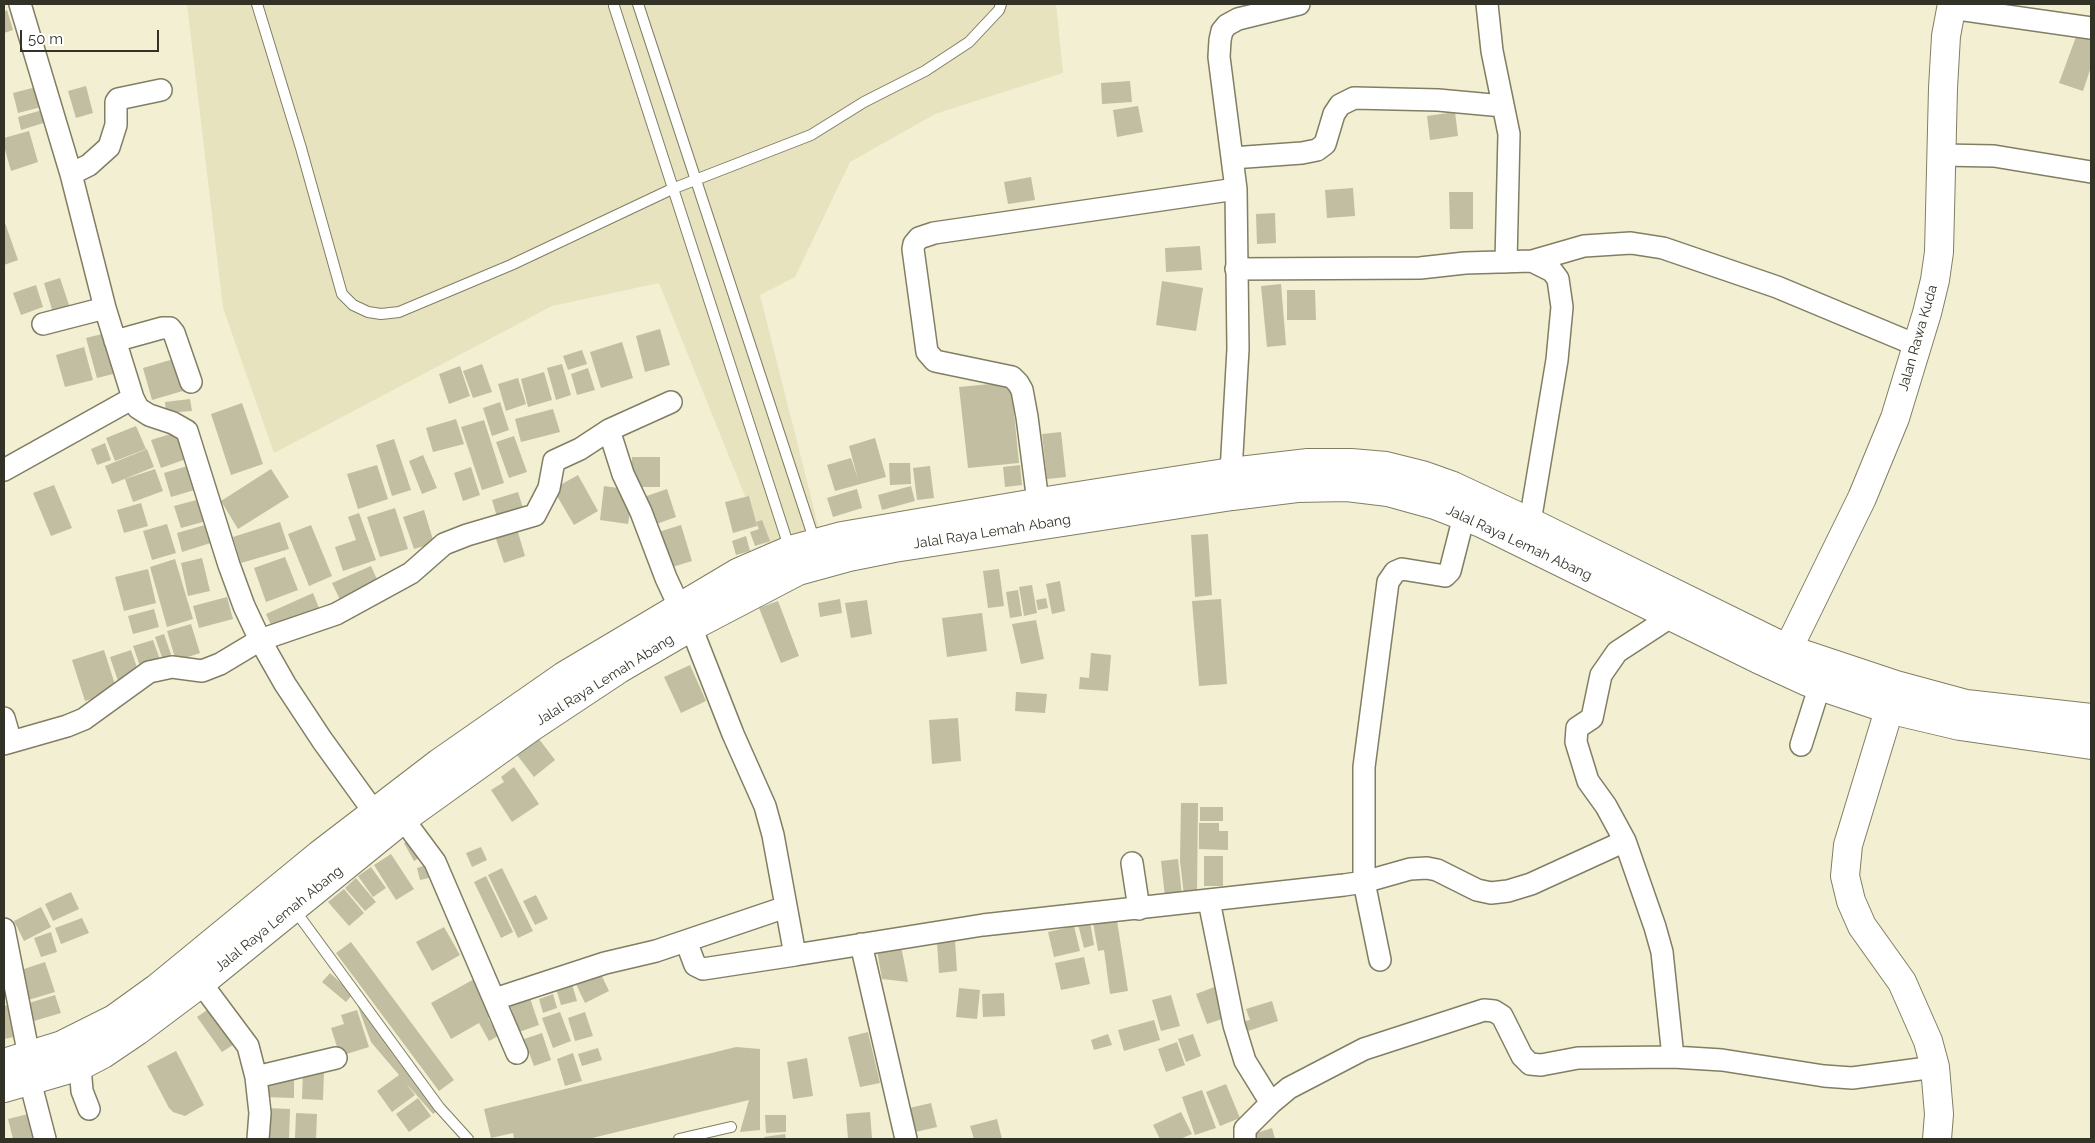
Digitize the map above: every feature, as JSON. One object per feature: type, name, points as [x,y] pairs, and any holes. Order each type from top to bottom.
[{"type":"main road","name":"Jalan Rawa Kuda","points":[[1788,648],[1862,498],[1895,418],[1927,313],[1939,252],[1946,36],[1951,6]]},
{"type":"main road","name":"Jalal Raya Lemah Abang","points":[[4,1088],[21,1067],[62,1045],[88,1034],[122,1014],[157,988],[374,812],[518,707],[564,676],[806,557],[889,527],[1038,502],[1230,472],[1308,463],[1351,462],[1386,466],[1422,475],[1453,486],[1788,648],[1892,697],[1960,726],[2091,745]]},
{"type":"main road","name":"Jalal Raya Lemah Abang","points":[[806,557],[849,556],[1163,505],[1297,488],[1347,487],[1388,492],[1435,505],[1464,516],[1758,659],[1820,685],[1892,697],[2091,718]]},
{"type":"main road","name":"Jalal Raya Lemah Abang","points":[[21,1067],[80,1066],[103,1054],[138,1031],[201,983],[402,818],[530,728],[619,670],[685,616]]},
{"type":"main road","points":[[1892,697],[1848,846],[1845,876],[1851,901],[1862,926],[1902,982],[1928,1041],[1935,1067],[1939,1114],[1937,1139]]},
{"type":"street","points":[[20,4],[71,174],[105,308],[133,398],[138,408],[149,415],[173,423],[187,431],[229,565],[244,606],[260,640],[300,708],[374,812]]},
{"type":"street","points":[[1230,472],[1238,349],[1236,189],[1220,57],[1222,31],[1227,25],[1238,19],[1299,4]]},
{"type":"street","points":[[1486,4],[1492,51],[1509,134],[1506,262]]},
{"type":"street","points":[[1951,6],[2091,28]]},
{"type":"street","points":[[71,174],[89,165],[109,147],[116,125],[116,102],[118,99],[160,90]]},
{"type":"street","points":[[1232,158],[1302,153],[1316,150],[1325,144],[1334,114],[1340,105],[1354,98],[1438,100],[1503,106]]},
{"type":"street","points":[[1942,155],[1994,156],[2091,172]]},
{"type":"street","points":[[1038,502],[1027,417],[1022,390],[1018,383],[1012,377],[936,361],[927,352],[913,249],[914,244],[920,238],[934,233],[1236,189]]},
{"type":"street","points":[[1236,269],[1420,268],[1465,263],[1532,261],[1584,246],[1631,243],[1663,248],[1777,287],[1916,346]]},
{"type":"street","points":[[1530,522],[1556,369],[1562,307],[1560,285],[1555,273],[1532,261]]},
{"type":"street","points":[[44,324],[105,308]]},
{"type":"street","points":[[115,341],[162,328],[170,328],[174,333],[191,382]]},
{"type":"street","points":[[4,470],[133,398]]},
{"type":"street","points":[[4,718],[7,743],[67,726],[84,719],[149,672],[172,666],[202,672],[220,664],[260,640],[336,614],[411,573],[444,544],[535,514],[549,488],[554,461],[580,449],[609,430],[671,402]]},
{"type":"street","points":[[609,430],[623,474],[641,512],[666,578],[685,616],[733,734],[765,806],[773,835],[795,955]]},
{"type":"street","points":[[1380,960],[1364,882],[1364,767],[1368,724],[1388,582],[1395,572],[1402,569],[1445,576],[1450,571],[1464,516]]},
{"type":"street","points":[[1672,616],[1616,652],[1601,674],[1592,718],[1577,728],[1576,742],[1588,781],[1606,806],[1625,841],[1641,882],[1662,952],[1673,1057]]},
{"type":"street","points":[[1801,746],[1820,685]]},
{"type":"street","points":[[402,818],[435,862],[469,946],[495,999],[517,1053]]},
{"type":"street","points":[[686,941],[693,963],[703,969],[983,925],[1139,909],[1364,882],[1410,869],[1427,868],[1437,870],[1477,890],[1491,893],[1508,891],[1531,884],[1625,841]]},
{"type":"street","points":[[1132,863],[1139,909]]},
{"type":"street","points":[[1209,901],[1234,1024],[1245,1061],[1271,1103]]},
{"type":"street","points":[[495,999],[605,963],[656,951],[786,907]]},
{"type":"street","points":[[4,929],[21,1067],[45,1139]]},
{"type":"street","points":[[861,944],[906,1139]]},
{"type":"street","points":[[201,983],[248,1046],[256,1077],[260,1113],[258,1139]]},
{"type":"street","points":[[1244,1139],[1245,1129],[1289,1088],[1364,1049],[1484,1010],[1494,1011],[1502,1016],[1522,1056],[1530,1064],[1540,1065],[1578,1058],[1673,1057],[1722,1060],[1824,1076],[1852,1078],[1935,1067]]},
{"type":"street","points":[[256,1077],[336,1058]]},
{"type":"street","points":[[80,1066],[82,1091],[89,1109]]},
{"type":"lane","points":[[258,4],[342,294],[353,305],[375,313],[400,312],[511,265],[672,189],[811,135],[864,102],[925,71],[969,42],[999,10],[1001,4]]},
{"type":"lane","points":[[638,4],[695,180],[806,557]]},
{"type":"lane","points":[[615,5],[672,189],[806,557]]},
{"type":"lane","points":[[293,908],[440,1107],[468,1139]]},
{"type":"lane","points":[[679,1139],[731,1127]]},
{"type":"shaded area","points":[[187,4],[1056,4],[1063,73],[935,114],[850,162],[795,277],[760,295],[820,533],[766,548],[659,283],[552,306],[274,453],[223,308]]},
{"type":"building","points":[[7,10],[13,30],[4,33],[4,12]]},
{"type":"building","points":[[2077,34],[2091,39],[2091,67],[2083,91],[2059,83]]},
{"type":"building","points":[[1130,81],[1132,102],[1102,104],[1101,83]]},
{"type":"building","points":[[40,86],[45,106],[18,113],[13,93]]},
{"type":"building","points":[[86,86],[93,113],[76,118],[68,91]]},
{"type":"building","points":[[1138,106],[1143,132],[1117,137],[1113,110]]},
{"type":"building","points":[[49,108],[53,120],[21,130],[18,117]]},
{"type":"building","points":[[1455,112],[1458,136],[1430,140],[1427,116]]},
{"type":"building","points":[[29,131],[38,162],[11,171],[4,146],[4,138]]},
{"type":"building","points":[[1031,177],[1035,200],[1008,204],[1004,182]]},
{"type":"building","points":[[1353,188],[1355,216],[1327,218],[1325,190]]},
{"type":"building","points":[[1449,192],[1473,192],[1473,229],[1450,229]]},
{"type":"building","points":[[1275,213],[1276,243],[1257,244],[1256,214]]},
{"type":"building","points":[[4,220],[18,260],[4,265]]},
{"type":"building","points":[[1200,246],[1202,270],[1166,272],[1165,248]]},
{"type":"building","points":[[60,278],[71,311],[54,316],[44,283]]},
{"type":"building","points":[[1162,281],[1203,288],[1196,331],[1156,325]]},
{"type":"building","points":[[1281,284],[1286,345],[1267,347],[1261,286]]},
{"type":"building","points":[[36,285],[43,307],[21,315],[13,293]]},
{"type":"building","points":[[1287,290],[1315,290],[1316,320],[1287,320]]},
{"type":"building","points":[[660,329],[670,365],[645,372],[636,336]]},
{"type":"building","points":[[110,332],[121,372],[97,378],[86,338]]},
{"type":"building","points":[[622,342],[633,378],[601,388],[590,352]]},
{"type":"building","points":[[84,347],[93,380],[65,387],[56,355]]},
{"type":"building","points":[[582,350],[587,364],[568,370],[563,356]]},
{"type":"building","points":[[177,358],[186,390],[152,400],[143,368]]},
{"type":"building","points":[[482,364],[492,392],[473,398],[463,371]]},
{"type":"building","points":[[562,364],[571,395],[556,400],[547,368]]},
{"type":"building","points":[[460,366],[470,396],[449,404],[439,374]]},
{"type":"building","points":[[588,368],[595,390],[577,395],[571,374]]},
{"type":"building","points":[[544,372],[552,400],[528,407],[521,379]]},
{"type":"building","points":[[518,378],[526,404],[506,411],[498,384]]},
{"type":"building","points":[[1011,382],[1019,463],[968,468],[959,387]]},
{"type":"building","points":[[190,399],[192,411],[166,413],[165,402]]},
{"type":"building","points":[[500,402],[509,430],[492,436],[483,408]]},
{"type":"building","points":[[242,403],[263,464],[231,475],[211,414]]},
{"type":"building","points":[[553,409],[560,432],[521,442],[515,419]]},
{"type":"building","points":[[456,419],[464,444],[433,452],[426,428]]},
{"type":"building","points":[[484,420],[504,483],[482,490],[461,427]]},
{"type":"building","points":[[136,426],[146,449],[115,461],[106,438]]},
{"type":"building","points":[[180,431],[189,458],[161,468],[151,440]]},
{"type":"building","points":[[1061,432],[1066,477],[1047,479],[1042,434]]},
{"type":"building","points":[[514,436],[527,472],[509,478],[496,442]]},
{"type":"building","points":[[875,438],[886,477],[835,491],[827,465],[851,458],[858,479],[849,446]]},
{"type":"building","points":[[394,439],[411,490],[392,496],[376,445]]},
{"type":"building","points":[[105,443],[111,460],[97,465],[91,449]]},
{"type":"building","points":[[147,449],[154,467],[112,484],[105,466]]},
{"type":"building","points":[[423,455],[437,488],[422,494],[409,461]]},
{"type":"building","points":[[632,457],[660,457],[660,487],[632,487],[627,467],[632,467]]},
{"type":"building","points":[[889,463],[910,463],[911,484],[890,485]]},
{"type":"building","points":[[194,464],[201,488],[171,497],[164,473]]},
{"type":"building","points":[[377,465],[388,499],[358,509],[347,474]]},
{"type":"building","points":[[1020,465],[1022,485],[1005,487],[1003,467]]},
{"type":"building","points":[[930,466],[934,498],[917,500],[913,468]]},
{"type":"building","points":[[471,467],[480,495],[463,501],[454,473]]},
{"type":"building","points":[[155,469],[163,491],[133,502],[125,479]]},
{"type":"building","points":[[271,469],[289,497],[238,529],[221,501]]},
{"type":"building","points":[[578,475],[598,511],[574,525],[553,489]]},
{"type":"building","points":[[54,485],[72,528],[51,536],[33,493]]},
{"type":"building","points":[[604,486],[625,489],[632,498],[628,524],[600,520]]},
{"type":"building","points":[[911,486],[915,501],[882,510],[878,495]]},
{"type":"building","points":[[667,489],[676,517],[651,526],[641,498]]},
{"type":"building","points":[[857,489],[862,508],[833,517],[827,498]]},
{"type":"building","points":[[518,492],[523,508],[497,517],[492,500]]},
{"type":"building","points":[[749,496],[757,526],[733,533],[725,502]]},
{"type":"building","points":[[204,498],[210,520],[181,528],[174,506]]},
{"type":"building","points":[[141,503],[148,526],[124,533],[117,510]]},
{"type":"building","points":[[395,508],[408,549],[380,557],[367,517]]},
{"type":"building","points":[[424,510],[434,543],[414,549],[403,517]]},
{"type":"building","points":[[359,513],[376,560],[343,571],[335,547],[356,540],[348,517]]},
{"type":"building","points":[[762,520],[770,541],[755,546],[750,532],[759,529],[756,522]]},
{"type":"building","points":[[280,522],[289,549],[241,563],[233,537]]},
{"type":"building","points":[[212,523],[217,541],[182,552],[177,533]]},
{"type":"building","points":[[167,524],[176,553],[152,560],[143,531]]},
{"type":"building","points":[[311,525],[332,576],[309,586],[288,534]]},
{"type":"building","points":[[681,525],[692,561],[669,568],[652,534]]},
{"type":"building","points":[[517,529],[525,556],[504,563],[495,536]]},
{"type":"building","points":[[1208,534],[1212,595],[1195,597],[1191,535]]},
{"type":"building","points":[[746,536],[750,551],[736,555],[732,541]]},
{"type":"building","points":[[285,557],[298,590],[266,602],[254,568]]},
{"type":"building","points":[[202,558],[210,591],[188,596],[181,563]]},
{"type":"building","points":[[175,559],[193,619],[167,627],[150,567]]},
{"type":"building","points":[[371,566],[380,586],[342,604],[332,583]]},
{"type":"building","points":[[148,569],[156,603],[124,611],[115,577]]},
{"type":"building","points":[[999,569],[1004,606],[988,608],[983,571]]},
{"type":"building","points":[[1060,581],[1065,611],[1052,614],[1046,584]]},
{"type":"building","points":[[1032,585],[1037,613],[1024,616],[1019,587]]},
{"type":"building","points":[[1018,590],[1022,616],[1010,618],[1006,592]]},
{"type":"building","points":[[313,593],[321,613],[275,634],[266,614]]},
{"type":"building","points":[[227,597],[233,619],[199,628],[193,606]]},
{"type":"building","points":[[1046,598],[1048,608],[1038,610],[1036,600]]},
{"type":"building","points":[[840,599],[842,613],[820,617],[818,603]]},
{"type":"building","points":[[1221,599],[1227,684],[1199,686],[1192,601]]},
{"type":"building","points":[[867,600],[872,634],[851,638],[845,603]]},
{"type":"building","points":[[778,601],[799,656],[781,663],[759,608]]},
{"type":"building","points":[[154,609],[159,627],[133,634],[128,616]]},
{"type":"building","points":[[982,613],[987,651],[947,657],[942,618]]},
{"type":"building","points":[[1036,620],[1044,659],[1021,664],[1012,624]]},
{"type":"building","points":[[191,624],[200,653],[176,661],[167,631]]},
{"type":"building","points":[[164,634],[174,663],[165,666],[155,637]]},
{"type":"building","points":[[153,640],[162,665],[142,672],[133,646]]},
{"type":"building","points":[[104,650],[117,691],[85,701],[72,660]]},
{"type":"building","points":[[131,650],[140,676],[119,684],[110,657]]},
{"type":"building","points":[[1091,653],[1111,655],[1108,691],[1079,689],[1080,677],[1089,678]]},
{"type":"building","points":[[690,665],[706,701],[681,713],[664,677]]},
{"type":"building","points":[[1016,692],[1047,694],[1045,713],[1015,711]]},
{"type":"building","points":[[958,718],[961,761],[932,764],[929,720]]},
{"type":"building","points":[[539,739],[555,760],[534,777],[517,755]]},
{"type":"building","points":[[514,767],[539,804],[512,822],[491,790],[504,782],[501,777]]},
{"type":"building","points":[[1181,803],[1198,803],[1197,895],[1184,895],[1180,861]]},
{"type":"building","points":[[1200,807],[1223,807],[1223,821],[1200,821]]},
{"type":"building","points":[[1199,823],[1219,823],[1219,831],[1228,831],[1228,850],[1199,849]]},
{"type":"building","points":[[411,839],[421,857],[414,861],[404,843]]},
{"type":"building","points":[[481,847],[487,860],[472,867],[466,853]]},
{"type":"building","points":[[391,854],[414,889],[396,900],[374,865]]},
{"type":"building","points":[[1204,856],[1223,856],[1223,886],[1204,886]]},
{"type":"building","points":[[1178,859],[1182,895],[1165,897],[1161,861]]},
{"type":"building","points":[[429,864],[433,877],[420,880],[417,868]]},
{"type":"building","points":[[371,867],[386,888],[373,897],[358,876]]},
{"type":"building","points":[[502,868],[533,931],[518,938],[488,875]]},
{"type":"building","points":[[486,876],[513,932],[501,938],[474,882]]},
{"type":"building","points":[[356,878],[376,902],[365,911],[345,888]]},
{"type":"building","points":[[344,889],[364,913],[349,926],[328,902]]},
{"type":"building","points":[[71,892],[79,909],[53,921],[45,904]]},
{"type":"building","points":[[536,895],[548,919],[535,925],[523,901]]},
{"type":"building","points":[[41,907],[51,927],[24,941],[14,921]]},
{"type":"building","points":[[1116,914],[1128,991],[1110,994],[1104,950],[1098,951],[1092,917]]},
{"type":"building","points":[[1089,916],[1094,945],[1084,948],[1077,920]]},
{"type":"building","points":[[82,918],[89,933],[61,944],[55,928]]},
{"type":"building","points":[[1074,926],[1080,951],[1054,957],[1048,932]]},
{"type":"building","points":[[444,927],[460,955],[432,971],[416,942]]},
{"type":"building","points":[[51,932],[57,952],[41,957],[34,938]]},
{"type":"building","points":[[955,940],[957,971],[939,973],[937,942]]},
{"type":"building","points":[[351,942],[454,1080],[439,1091],[336,953]]},
{"type":"building","points":[[901,946],[908,982],[882,979],[877,951]]},
{"type":"building","points":[[1084,957],[1090,984],[1061,990],[1055,963]]},
{"type":"building","points":[[45,962],[55,992],[25,1001],[15,972]]},
{"type":"building","points":[[599,970],[609,991],[585,1003],[575,982]]},
{"type":"building","points":[[330,973],[353,994],[346,1002],[322,982]]},
{"type":"building","points":[[570,977],[577,1001],[561,1005],[554,982]]},
{"type":"building","points":[[476,978],[496,1014],[488,1018],[498,1036],[489,1041],[479,1023],[451,1039],[431,1003]]},
{"type":"building","points":[[1217,986],[1228,1017],[1207,1024],[1196,994]]},
{"type":"building","points":[[959,988],[980,990],[977,1019],[956,1017]]},
{"type":"building","points":[[528,992],[539,1025],[519,1032],[508,999]]},
{"type":"building","points":[[1004,993],[1005,1016],[983,1017],[982,994]]},
{"type":"building","points":[[553,994],[557,1008],[543,1013],[539,999]]},
{"type":"building","points":[[55,995],[61,1013],[34,1021],[29,1003]]},
{"type":"building","points":[[1171,995],[1180,1026],[1161,1031],[1152,1000]]},
{"type":"building","points":[[1272,1001],[1278,1021],[1248,1031],[1245,1021],[1250,1020],[1246,1009]]},
{"type":"building","points":[[12,1004],[19,1036],[4,1039],[4,1006]]},
{"type":"building","points":[[357,1004],[438,1110],[433,1114],[406,1083],[415,1095],[392,1112],[377,1091],[399,1075],[371,1042]]},
{"type":"building","points":[[210,1008],[236,1043],[222,1052],[197,1017]]},
{"type":"building","points":[[357,1010],[369,1047],[340,1056],[331,1028],[344,1024],[341,1015]]},
{"type":"building","points":[[560,1012],[571,1041],[553,1048],[542,1018]]},
{"type":"building","points":[[585,1012],[593,1036],[575,1041],[568,1018]]},
{"type":"building","points":[[1154,1020],[1160,1040],[1124,1051],[1118,1030]]},
{"type":"building","points":[[868,1032],[880,1083],[860,1087],[848,1037]]},
{"type":"building","points":[[542,1033],[551,1060],[534,1066],[524,1039]]},
{"type":"building","points":[[1108,1034],[1112,1045],[1094,1050],[1091,1040]]},
{"type":"building","points":[[1193,1034],[1201,1056],[1186,1062],[1178,1039]]},
{"type":"building","points":[[1177,1042],[1185,1065],[1166,1072],[1158,1049]]},
{"type":"building","points":[[736,1047],[760,1049],[760,1130],[740,1132],[749,1100],[588,1139],[514,1139],[513,1133],[491,1138],[484,1109]]},
{"type":"building","points":[[598,1048],[602,1060],[582,1066],[578,1054]]},
{"type":"building","points":[[176,1051],[204,1105],[185,1116],[173,1112],[169,1108],[147,1066]]},
{"type":"building","points":[[573,1053],[582,1081],[565,1086],[557,1059]]},
{"type":"building","points":[[807,1058],[813,1096],[793,1099],[787,1062]]},
{"type":"building","points":[[303,1069],[324,1070],[323,1100],[302,1099]]},
{"type":"building","points":[[264,1078],[294,1078],[294,1098],[263,1097]]},
{"type":"building","points":[[1226,1084],[1240,1118],[1220,1126],[1206,1092]]},
{"type":"building","points":[[1202,1090],[1216,1128],[1195,1135],[1182,1097]]},
{"type":"building","points":[[418,1098],[431,1116],[409,1132],[396,1114]]},
{"type":"building","points":[[931,1103],[937,1127],[911,1133],[905,1109]]},
{"type":"building","points":[[266,1108],[290,1109],[289,1139],[265,1139]]},
{"type":"building","points":[[870,1112],[872,1138],[848,1139],[846,1114]]},
{"type":"building","points":[[1181,1112],[1192,1134],[1180,1139],[1160,1139],[1153,1125]]},
{"type":"building","points":[[296,1113],[317,1114],[316,1139],[295,1139]]},
{"type":"building","points":[[28,1114],[35,1139],[13,1139],[8,1119]]},
{"type":"building","points":[[765,1115],[786,1115],[786,1132],[766,1133]]},
{"type":"building","points":[[997,1119],[1002,1139],[974,1139],[970,1126]]},
{"type":"building","points":[[1272,1128],[1275,1139],[1249,1139],[1248,1136]]},
{"type":"building","points":[[785,1134],[786,1139],[764,1139],[764,1137]]}]
